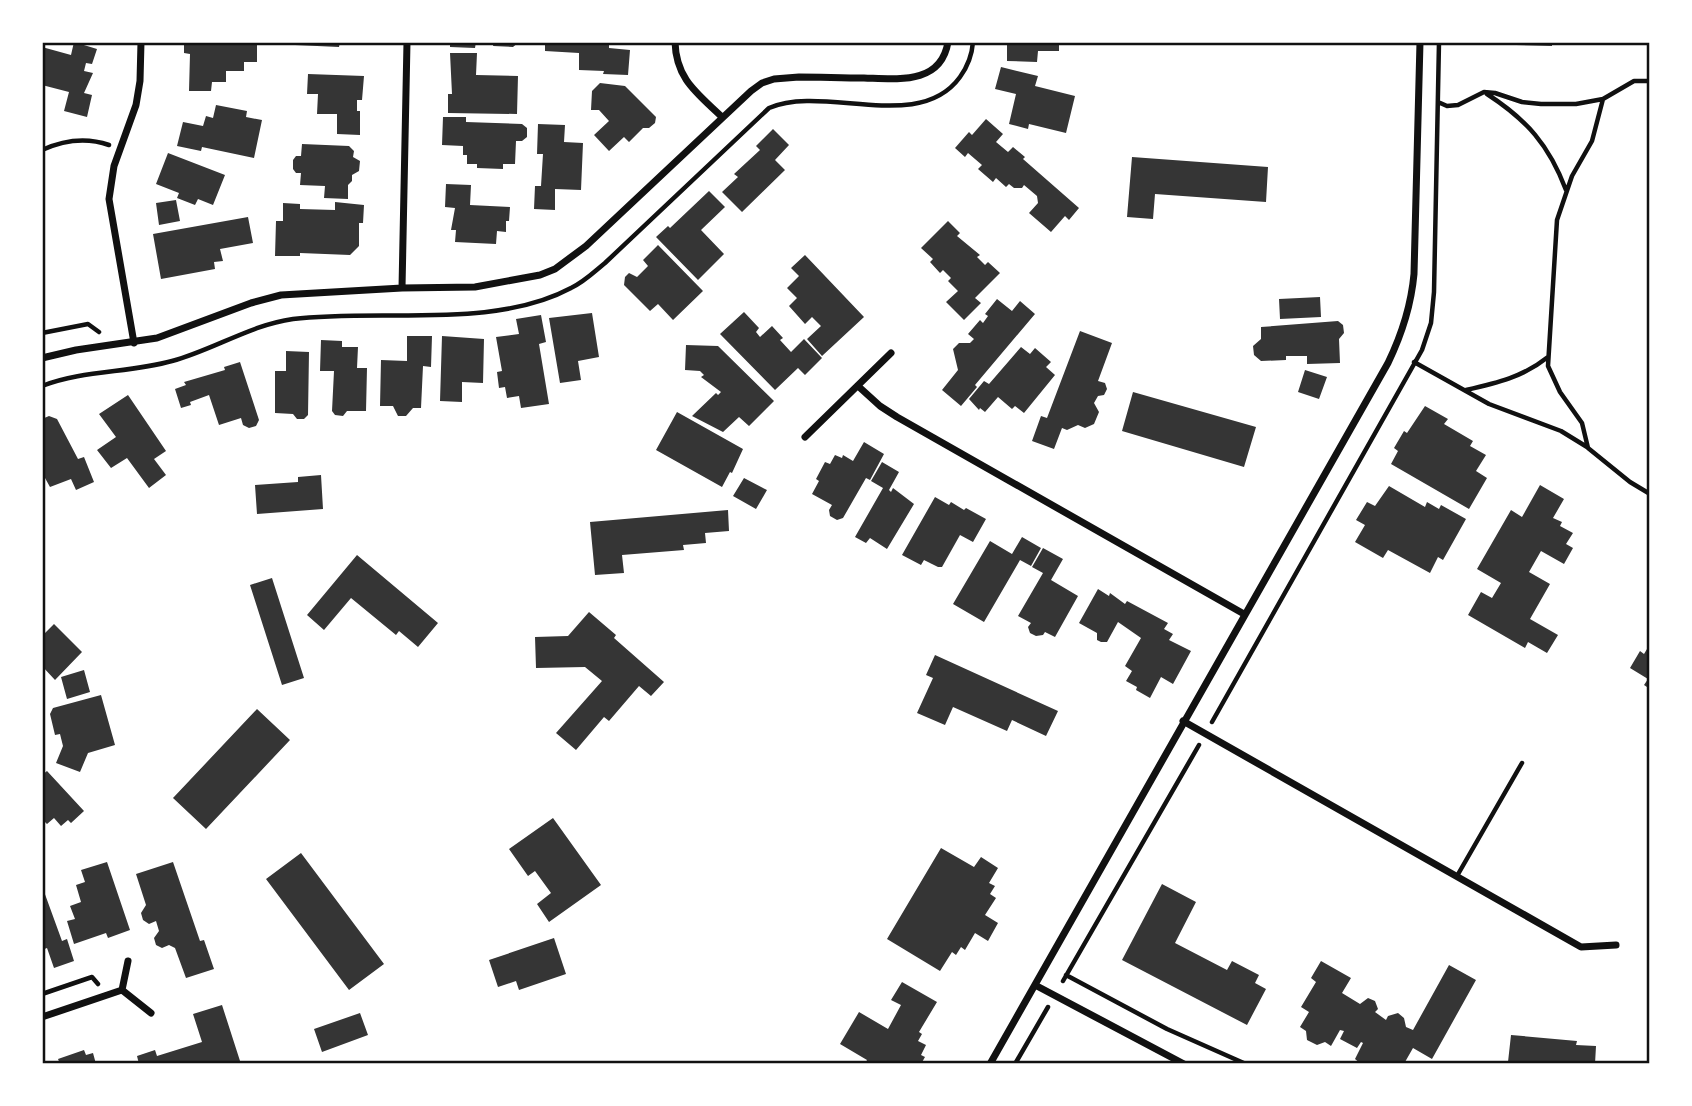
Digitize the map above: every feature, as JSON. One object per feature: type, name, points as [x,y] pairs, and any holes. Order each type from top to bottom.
[{"type":"street","points":[[134,343],[110,214],[110,183],[136,105],[141,42]]},
{"type":"street","points":[[402,288],[407,42]]},
{"type":"street","points":[[675,42],[678,68],[684,78],[722,117]]},
{"type":"street","points":[[42,358],[76,350],[134,343],[183,330],[240,307],[281,295],[402,288],[464,288],[540,275],[586,246],[722,117],[762,83],[799,77],[917,77],[936,66],[943,58],[948,42]]},
{"type":"street","points":[[990,1064],[1388,363],[1403,330],[1414,274],[1420,42]]},
{"type":"street","points":[[805,437],[891,353]]},
{"type":"street","points":[[858,386],[898,418],[1244,614]]},
{"type":"street","points":[[1183,721],[1581,947],[1616,946]]},
{"type":"street","points":[[122,990],[128,961]]},
{"type":"street","points":[[1035,985],[1184,1064]]},
{"type":"street","points":[[42,1017],[122,990]]},
{"type":"street","points":[[122,990],[151,1013]]},
{"type":"lane","points":[[1457,876],[1522,763]]},
{"type":"path","points":[[42,386],[64,378],[136,369],[175,360],[290,319],[466,313],[502,309],[551,297],[573,288],[599,268],[769,108],[791,102],[920,104],[948,90],[957,82],[969,62],[973,42]]},
{"type":"path","points":[[1438,102],[1447,106],[1458,105],[1484,92],[1522,102],[1576,104],[1603,99],[1634,80],[1650,81]]},
{"type":"path","points":[[1484,92],[1518,116],[1535,133],[1553,160],[1566,191]]},
{"type":"path","points":[[1588,448],[1582,423],[1550,374],[1548,356],[1555,234],[1566,191],[1591,141],[1603,99]]},
{"type":"path","points":[[42,150],[64,142],[89,140],[120,149]]},
{"type":"path","points":[[42,333],[88,324],[99,332]]},
{"type":"path","points":[[1465,391],[1528,371],[1548,356]]},
{"type":"path","points":[[1415,362],[1489,404],[1561,430],[1650,494]]},
{"type":"path","points":[[107,365],[108,372]]},
{"type":"path","points":[[1066,975],[1157,1024],[1246,1064]]},
{"type":"path","points":[[42,994],[92,977],[108,995]]},
{"type":"path","points":[[1016,1064],[1048,1006]]},
{"type":"building","points":[[74,42],[97,49],[92,64],[86,63],[84,71],[93,73],[84,93],[92,95],[87,117],[64,111],[69,92],[42,85],[42,47],[71,55]]},
{"type":"building","points":[[184,42],[257,42],[257,62],[244,62],[244,71],[226,71],[226,82],[212,82],[211,91],[189,91],[190,54],[184,53]]},
{"type":"building","points":[[295,42],[340,42],[339,47],[295,45]]},
{"type":"building","points":[[450,42],[476,42],[475,48],[450,47]]},
{"type":"building","points":[[494,42],[519,42],[513,47],[493,46]]},
{"type":"building","points":[[545,42],[614,42],[609,48],[630,50],[628,75],[579,70],[579,53],[545,51]]},
{"type":"building","points":[[1007,42],[1059,42],[1059,51],[1038,51],[1037,62],[1007,61]]},
{"type":"building","points":[[1517,42],[1552,42],[1552,46],[1516,45]]},
{"type":"building","points":[[450,53],[477,53],[476,75],[518,76],[517,114],[448,113],[448,94],[452,94]]},
{"type":"building","points":[[1001,67],[1038,76],[1035,86],[1075,96],[1066,133],[1029,124],[1028,129],[1009,124],[1016,94],[995,89]]},
{"type":"building","points":[[308,74],[364,76],[362,100],[357,100],[360,135],[337,134],[337,114],[317,114],[318,94],[307,94]]},
{"type":"building","points":[[600,83],[625,86],[656,117],[655,123],[649,128],[643,128],[629,142],[624,137],[609,151],[594,135],[609,121],[599,110],[591,110],[592,91]]},
{"type":"building","points":[[216,105],[247,111],[246,117],[262,120],[254,158],[202,147],[201,151],[177,146],[183,122],[203,126],[206,116],[213,118]]},
{"type":"building","points":[[443,117],[466,117],[466,122],[522,124],[527,128],[527,137],[516,141],[515,164],[503,164],[503,169],[477,168],[477,164],[467,164],[463,146],[442,145]]},
{"type":"building","points":[[986,119],[1003,134],[996,142],[1008,152],[1013,147],[1079,208],[1069,220],[1065,216],[1051,232],[1029,213],[1038,203],[1037,196],[1024,185],[1022,188],[1014,188],[1009,184],[1006,187],[996,178],[993,182],[978,169],[982,165],[968,153],[965,157],[955,148],[969,132],[972,135]]},
{"type":"building","points":[[538,124],[565,125],[564,142],[583,143],[581,190],[555,189],[555,210],[534,209],[535,186],[541,186],[543,154],[537,154]]},
{"type":"building","points":[[773,129],[789,145],[775,160],[785,170],[742,212],[722,192],[738,177],[734,174],[760,150],[756,146]]},
{"type":"building","points":[[302,144],[349,146],[354,151],[353,157],[360,161],[359,171],[352,175],[352,181],[348,185],[348,199],[324,198],[325,186],[300,185],[301,173],[296,173],[293,169],[293,160],[296,156],[301,156]]},
{"type":"building","points":[[168,153],[225,175],[213,205],[198,199],[195,205],[177,198],[179,193],[156,184]]},
{"type":"building","points":[[1132,157],[1268,167],[1266,202],[1155,194],[1153,219],[1127,217]]},
{"type":"building","points":[[446,184],[471,185],[470,205],[510,207],[506,232],[497,231],[496,244],[455,242],[456,230],[451,230],[455,208],[445,207]]},
{"type":"building","points":[[709,191],[725,207],[701,230],[724,254],[698,280],[656,237],[668,226],[670,228]]},
{"type":"building","points":[[176,200],[180,221],[159,225],[156,203]]},
{"type":"building","points":[[335,202],[364,205],[363,223],[359,223],[359,246],[350,255],[300,253],[300,256],[275,256],[276,221],[283,221],[283,203],[300,204],[300,209],[335,210]]},
{"type":"building","points":[[248,217],[253,243],[220,249],[223,261],[214,262],[215,269],[161,279],[153,234]]},
{"type":"building","points":[[948,221],[960,233],[957,236],[980,255],[977,257],[985,265],[988,262],[1000,273],[975,298],[981,303],[964,320],[946,302],[958,291],[948,281],[951,278],[943,270],[940,273],[930,262],[933,259],[921,248]]},
{"type":"building","points":[[658,245],[703,291],[673,320],[658,304],[650,311],[624,285],[625,277],[629,273],[637,277],[648,266],[643,260]]},
{"type":"building","points":[[805,255],[864,317],[822,356],[807,339],[821,326],[812,317],[805,324],[789,306],[797,298],[787,288],[799,276],[791,268]]},
{"type":"building","points":[[1320,297],[1321,317],[1280,319],[1279,299]]},
{"type":"building","points":[[997,299],[1012,311],[1020,301],[1035,314],[975,385],[977,387],[961,406],[942,390],[958,370],[953,349],[959,343],[970,343],[974,339],[968,334],[980,320],[983,323],[988,316],[985,314]]},
{"type":"building","points":[[744,312],[759,328],[756,332],[760,337],[772,326],[791,352],[804,339],[822,358],[805,375],[798,368],[775,390],[720,334]]},
{"type":"building","points":[[592,313],[599,357],[578,361],[581,380],[560,383],[549,318]]},
{"type":"building","points":[[541,315],[546,342],[539,344],[549,404],[521,408],[519,396],[507,398],[505,387],[499,388],[497,372],[502,371],[496,337],[519,334],[516,319]]},
{"type":"building","points":[[1338,321],[1343,325],[1344,333],[1339,339],[1340,363],[1307,364],[1307,356],[1286,356],[1286,360],[1261,361],[1254,355],[1253,346],[1261,339],[1261,327]]},
{"type":"building","points":[[1080,331],[1112,343],[1098,381],[1105,383],[1107,389],[1094,403],[1099,412],[1094,424],[1085,428],[1078,425],[1067,430],[1062,428],[1054,449],[1032,441],[1041,416],[1047,418]]},
{"type":"building","points":[[407,336],[432,336],[431,367],[423,366],[421,408],[413,408],[406,416],[398,416],[393,406],[380,406],[381,360],[407,361]]},
{"type":"building","points":[[442,336],[484,339],[483,383],[462,382],[462,402],[440,401]]},
{"type":"building","points":[[321,340],[342,341],[342,347],[358,347],[357,368],[367,368],[366,411],[347,411],[343,416],[335,415],[332,411],[334,371],[320,371]]},
{"type":"building","points":[[686,345],[718,346],[774,401],[749,426],[739,417],[723,432],[692,416],[716,393],[718,395],[721,392],[701,377],[704,375],[700,371],[685,370]]},
{"type":"building","points":[[1021,347],[1030,354],[1035,348],[1051,362],[1046,367],[1055,375],[1024,413],[1015,406],[1012,409],[998,397],[985,412],[980,408],[979,410],[969,399],[984,381],[989,384]]},
{"type":"building","points":[[286,351],[309,352],[308,415],[304,419],[297,419],[293,414],[275,413],[275,371],[286,371]]},
{"type":"building","points":[[240,362],[259,420],[256,426],[249,428],[243,425],[241,418],[219,425],[209,395],[181,408],[175,389],[186,385],[184,382],[225,370],[224,367]]},
{"type":"building","points":[[1305,370],[1327,377],[1319,399],[1298,392]]},
{"type":"building","points":[[1133,392],[1256,427],[1244,467],[1122,431]]},
{"type":"building","points":[[128,395],[166,451],[154,459],[166,475],[149,488],[127,458],[111,468],[97,450],[116,437],[99,414]]},
{"type":"building","points":[[1425,406],[1448,419],[1444,424],[1473,441],[1470,446],[1486,455],[1476,471],[1487,478],[1469,509],[1391,464],[1398,451],[1394,448]]},
{"type":"building","points":[[677,412],[743,449],[722,487],[656,450]]},
{"type":"building","points":[[49,416],[57,419],[78,459],[84,457],[94,482],[76,490],[71,479],[50,487],[44,479],[42,419]]},
{"type":"building","points":[[864,442],[884,454],[870,480],[866,478],[843,518],[837,520],[830,516],[832,505],[812,494],[819,481],[816,479],[825,462],[830,464],[835,455],[842,458],[843,455],[853,461]]},
{"type":"building","points":[[882,462],[899,472],[889,490],[891,492],[893,488],[914,504],[887,549],[870,538],[866,543],[855,537],[883,488],[871,481]]},
{"type":"building","points":[[321,475],[323,509],[257,514],[255,485],[298,482],[298,477]]},
{"type":"building","points":[[744,478],[767,490],[756,509],[733,496]]},
{"type":"building","points":[[1540,485],[1564,499],[1553,518],[1562,522],[1560,526],[1573,533],[1566,544],[1573,548],[1564,564],[1541,551],[1529,572],[1550,584],[1530,619],[1558,635],[1547,653],[1528,642],[1525,648],[1468,615],[1481,592],[1492,598],[1501,583],[1477,569],[1511,510],[1522,517]]},
{"type":"building","points":[[1389,486],[1425,507],[1427,502],[1439,509],[1441,505],[1466,519],[1443,560],[1438,557],[1430,573],[1388,550],[1383,558],[1355,542],[1365,525],[1356,520],[1367,502],[1375,506]]},
{"type":"building","points":[[935,497],[949,505],[951,502],[964,510],[966,508],[986,519],[973,542],[960,535],[942,567],[924,560],[921,565],[902,555]]},
{"type":"building","points":[[728,510],[729,531],[705,533],[706,543],[683,545],[684,550],[622,555],[624,573],[595,575],[590,522]]},
{"type":"building","points":[[1022,537],[1041,548],[1031,566],[1020,560],[984,622],[953,604],[990,541],[1012,554]]},
{"type":"building","points":[[1043,548],[1063,559],[1051,580],[1078,596],[1055,637],[1045,632],[1036,636],[1030,633],[1028,627],[1031,623],[1018,616],[1043,573],[1032,567]]},
{"type":"building","points":[[357,555],[438,623],[418,647],[399,631],[396,635],[351,598],[324,630],[307,615]]},
{"type":"building","points":[[272,578],[304,678],[282,685],[250,585]]},
{"type":"building","points":[[1098,589],[1168,623],[1164,629],[1173,634],[1169,640],[1191,651],[1173,684],[1161,677],[1150,698],[1136,690],[1137,687],[1126,681],[1132,671],[1125,666],[1141,638],[1118,622],[1107,642],[1101,642],[1097,640],[1097,633],[1079,623]]},
{"type":"building","points":[[589,612],[664,682],[651,696],[639,686],[609,721],[604,717],[576,750],[556,733],[602,681],[585,667],[536,668],[535,637],[568,636]]},
{"type":"building","points":[[54,624],[82,652],[55,680],[42,666],[42,636]]},
{"type":"building","points":[[1650,644],[1650,689],[1644,685],[1648,679],[1630,668],[1640,651],[1644,654]]},
{"type":"building","points":[[935,655],[1058,711],[1046,736],[1012,720],[1007,731],[953,707],[945,725],[917,713],[933,678],[926,675]]},
{"type":"building","points":[[84,670],[90,692],[67,699],[61,677]]},
{"type":"building","points":[[101,695],[115,745],[88,753],[80,772],[56,763],[63,746],[60,734],[55,735],[50,714],[53,708]]},
{"type":"building","points":[[257,709],[290,740],[206,829],[173,798]]},
{"type":"building","points":[[47,771],[84,811],[71,823],[68,820],[61,826],[54,818],[47,824],[42,819],[42,775]]},
{"type":"building","points":[[553,818],[601,885],[549,922],[537,904],[551,893],[535,871],[528,876],[509,849]]},
{"type":"building","points":[[941,848],[974,867],[981,857],[998,868],[989,883],[995,886],[990,894],[996,898],[985,915],[998,923],[988,941],[975,933],[965,950],[961,947],[956,955],[952,952],[940,971],[887,939]]},
{"type":"building","points":[[301,853],[384,964],[349,990],[266,879]]},
{"type":"building","points":[[107,862],[130,930],[108,938],[106,933],[74,944],[67,921],[75,919],[70,906],[81,902],[76,885],[85,882],[81,870]]},
{"type":"building","points":[[173,862],[200,941],[204,940],[214,969],[186,978],[175,948],[156,945],[154,938],[159,931],[156,921],[149,924],[143,920],[141,913],[146,905],[136,874]]},
{"type":"building","points":[[1162,884],[1196,902],[1175,943],[1227,970],[1232,961],[1259,975],[1255,983],[1266,989],[1247,1025],[1122,960]]},
{"type":"building","points":[[42,886],[62,941],[67,939],[74,961],[54,968],[47,948],[42,950]]},
{"type":"building","points":[[554,938],[566,974],[519,990],[516,981],[498,987],[489,960]]},
{"type":"building","points":[[1321,961],[1351,978],[1342,993],[1360,1004],[1368,998],[1375,1001],[1378,1009],[1375,1012],[1386,1020],[1388,1016],[1398,1013],[1404,1018],[1406,1027],[1413,1030],[1449,965],[1476,980],[1432,1059],[1413,1048],[1401,1064],[1361,1064],[1355,1059],[1363,1043],[1357,1048],[1340,1039],[1344,1031],[1340,1030],[1331,1046],[1325,1042],[1317,1045],[1307,1040],[1306,1031],[1300,1027],[1309,1012],[1301,1007],[1316,982],[1311,978]]},
{"type":"building","points":[[902,982],[937,1002],[919,1032],[922,1034],[918,1041],[926,1045],[921,1055],[925,1057],[921,1064],[865,1064],[867,1060],[840,1044],[859,1012],[888,1029],[901,1005],[891,1000]]},
{"type":"building","points":[[222,1005],[241,1064],[139,1064],[137,1056],[155,1050],[157,1056],[202,1042],[193,1014]]},
{"type":"building","points":[[360,1013],[368,1035],[322,1052],[314,1029]]},
{"type":"building","points":[[1511,1035],[1577,1041],[1576,1045],[1596,1046],[1595,1064],[1508,1062]]},
{"type":"building","points":[[84,1050],[86,1055],[93,1053],[96,1064],[60,1064],[58,1059]]}]
